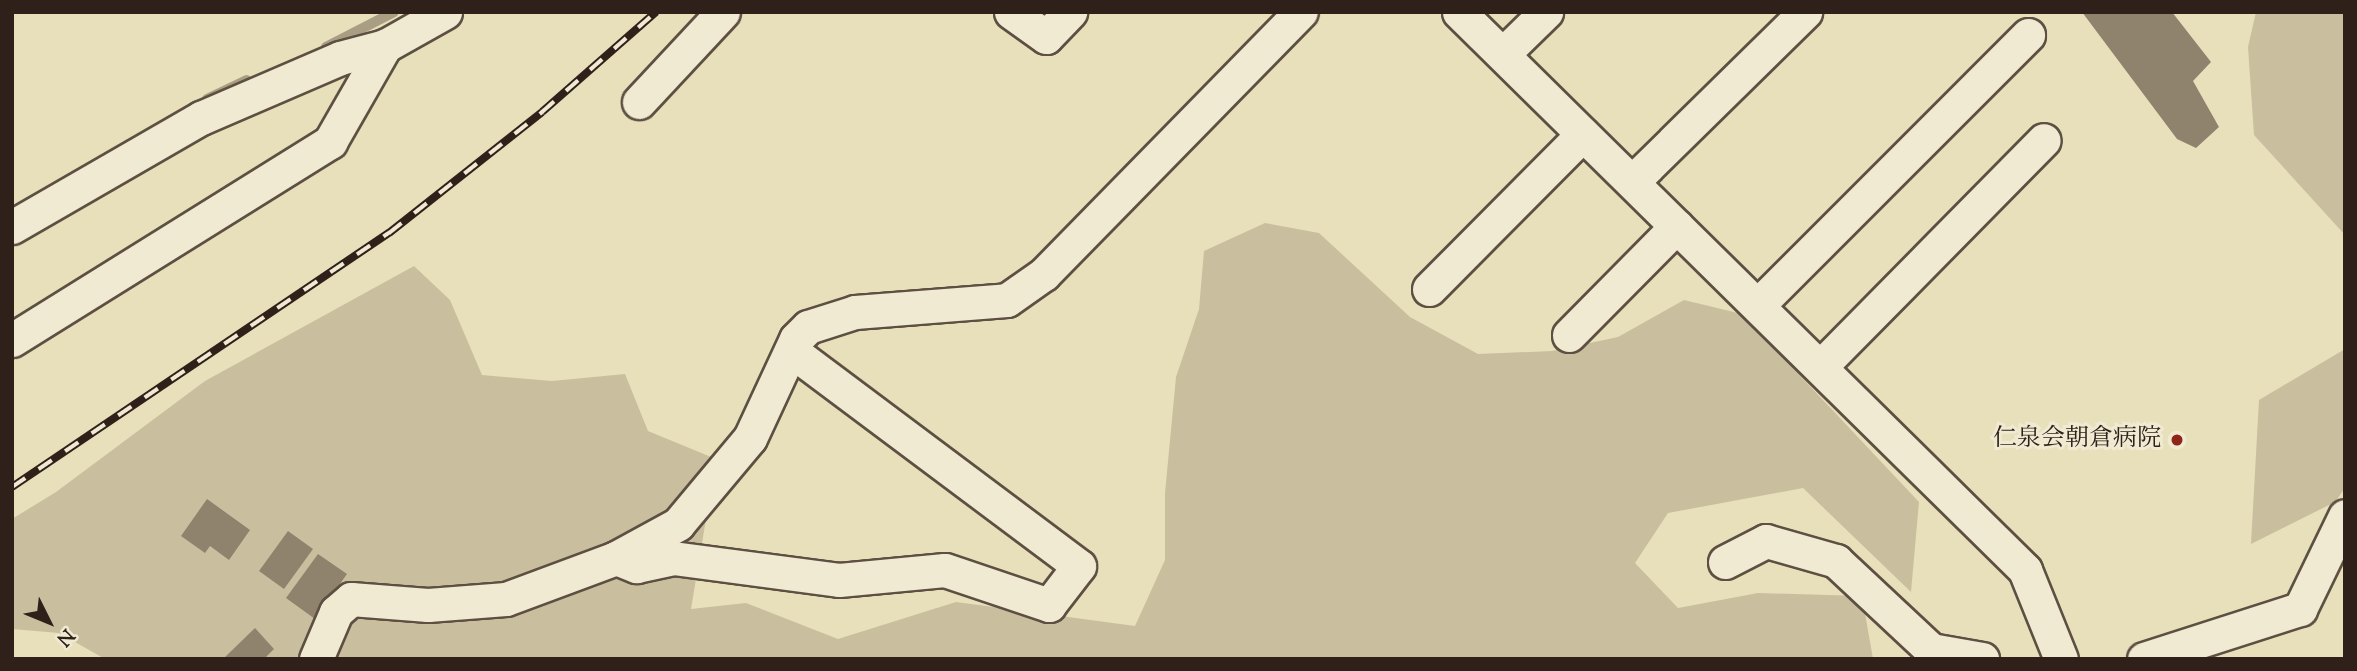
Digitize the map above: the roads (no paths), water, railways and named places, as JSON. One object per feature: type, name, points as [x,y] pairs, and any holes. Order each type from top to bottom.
[{"type":"street","points":[[12,228],[201,118],[340,58],[385,46],[445,12]]},
{"type":"street","points":[[639,103],[723,12]]},
{"type":"street","points":[[1011,12],[1046,37],[1070,12]]},
{"type":"street","points":[[316,659],[336,612],[352,599],[428,606],[484,603],[530,594],[616,558],[678,524],[728,470],[750,438],[792,351],[808,327],[855,312],[1007,300],[1044,274],[1301,12]]},
{"type":"street","points":[[1459,12],[2025,570],[2062,659]]},
{"type":"street","points":[[1504,54],[1546,12]]},
{"type":"street","points":[[1632,182],[1805,12]]},
{"type":"street","points":[[1758,305],[2028,35]]},
{"type":"street","points":[[12,340],[330,142],[385,46]]},
{"type":"street","points":[[1429,289],[1583,134]]},
{"type":"street","points":[[1821,366],[2044,140]]},
{"type":"street","points":[[1569,335],[1678,226]]},
{"type":"street","points":[[616,558],[636,566],[673,558],[839,580],[945,570],[1049,605],[1079,566],[792,351]]},
{"type":"street","points":[[2144,659],[2300,608],[2345,516]]},
{"type":"street","points":[[1725,562],[1766,541],[1836,561],[1931,650],[1982,659]]},
{"type":"waterway","points":[[326,47],[394,12]]},
{"type":"waterway","points":[[207,99],[247,80]]},
{"type":"railway","points":[[12,487],[389,233],[542,112],[656,12]]},
{"type":"place","name":"仁泉会朝倉病院","points":[[2177,440]]}]
